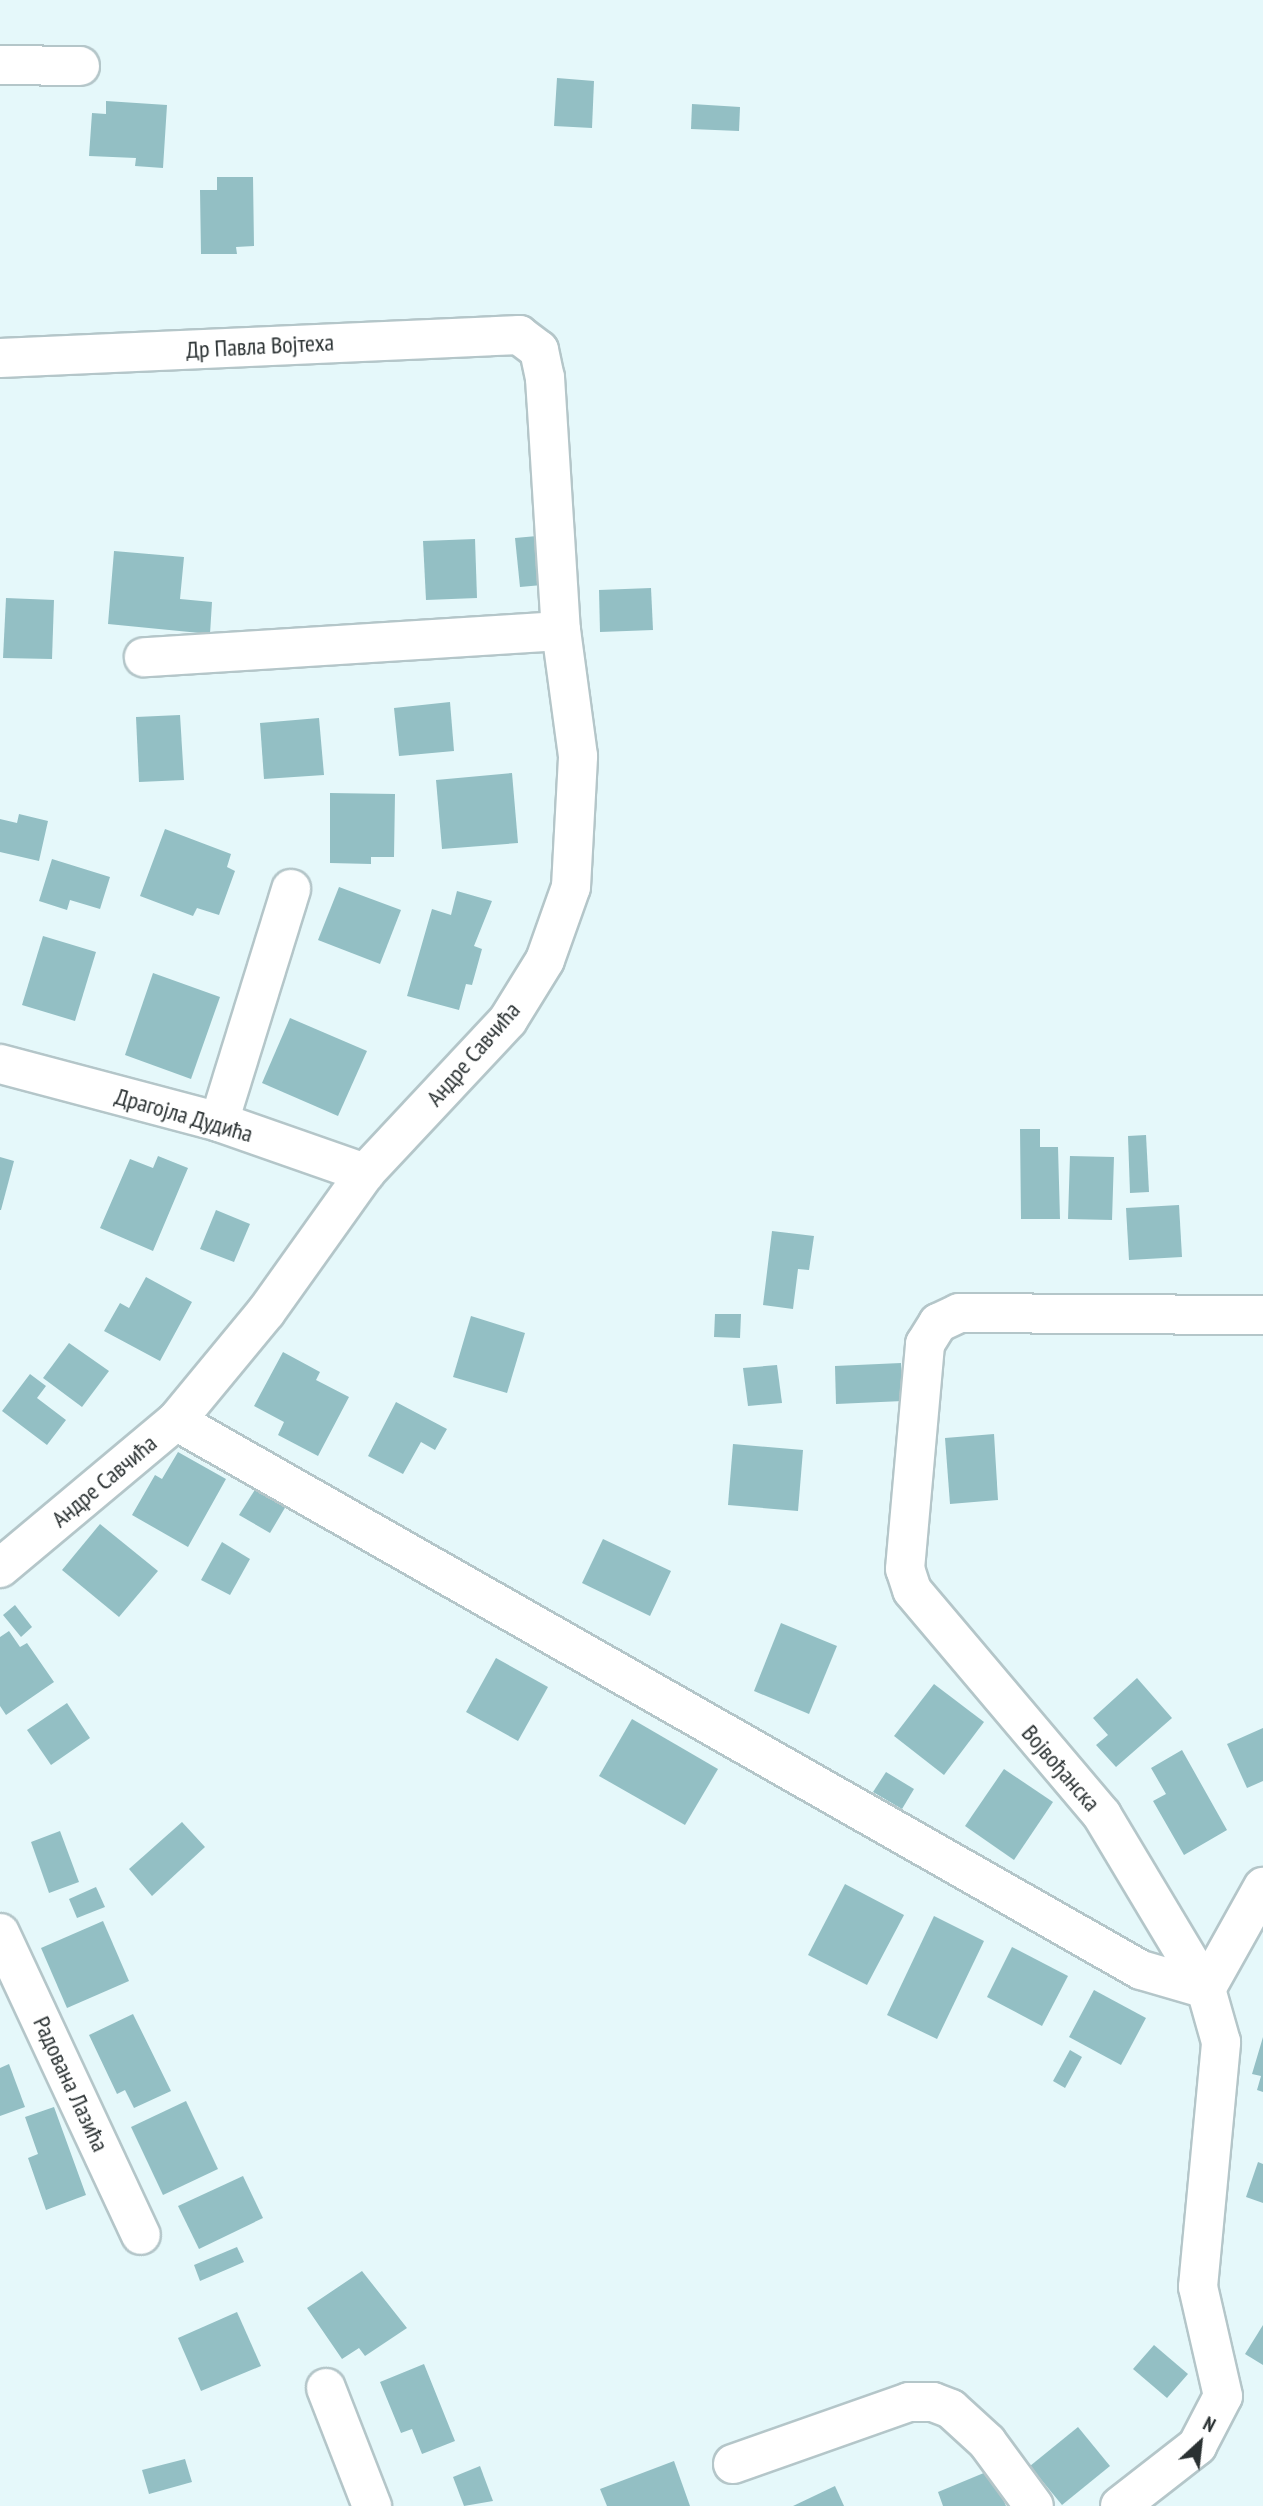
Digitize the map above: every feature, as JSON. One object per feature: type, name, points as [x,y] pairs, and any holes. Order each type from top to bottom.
[{"type":"street","points":[[0,65],[80,66]]},
{"type":"street","name":"Др Павла Војтеха","points":[[0,358],[519,335]]},
{"type":"street","name":"Андре Савчића","points":[[0,1568],[176,1421],[281,1293],[365,1173],[508,1020],[545,960],[571,887],[578,832],[578,756],[561,631],[545,378],[538,351],[519,335]]},
{"type":"street","points":[[144,657],[561,631]]},
{"type":"street","points":[[219,1122],[291,889]]},
{"type":"street","name":"Драгојла Дудића","points":[[0,1064],[219,1122],[365,1173]]},
{"type":"street","name":"Војвођанска","points":[[1121,2506],[1197,2446],[1223,2396],[1198,2287],[1221,2042],[1206,1989],[1101,1815],[928,1615],[905,1569],[925,1344],[938,1323],[959,1313],[1263,1315]]},
{"type":"street","points":[[176,1421],[1085,1943],[1141,1970],[1206,1989],[1263,1887]]},
{"type":"street","name":"Радована Лазића","points":[[0,1933],[141,2235]]},
{"type":"street","points":[[326,2388],[372,2506]]},
{"type":"street","points":[[733,2464],[909,2402],[933,2402],[951,2409],[987,2442],[1034,2506]]},
{"type":"building","points":[[557,78],[594,81],[592,128],[554,126]]},
{"type":"building","points":[[106,101],[167,105],[163,168],[135,166],[136,158],[89,156],[92,113],[106,114]]},
{"type":"building","points":[[692,104],[740,107],[739,131],[691,129]]},
{"type":"building","points":[[217,177],[253,177],[254,246],[236,247],[237,254],[201,254],[200,190],[217,190]]},
{"type":"building","points":[[537,536],[542,585],[520,587],[515,538]]},
{"type":"building","points":[[475,539],[477,598],[426,600],[423,541]]},
{"type":"building","points":[[114,551],[184,557],[180,599],[212,602],[210,634],[108,624]]},
{"type":"building","points":[[651,588],[653,630],[600,632],[599,590]]},
{"type":"building","points":[[6,598],[54,600],[52,659],[3,658]]},
{"type":"building","points":[[450,702],[454,751],[399,756],[394,708]]},
{"type":"building","points":[[180,715],[184,780],[139,782],[136,717]]},
{"type":"building","points":[[319,718],[324,775],[264,779],[260,723]]},
{"type":"building","points":[[512,773],[518,843],[442,849],[436,780]]},
{"type":"building","points":[[330,793],[395,794],[394,857],[371,857],[371,864],[330,863]]},
{"type":"building","points":[[19,814],[48,821],[39,861],[0,852],[0,819],[17,823]]},
{"type":"building","points":[[165,829],[231,854],[227,867],[235,871],[219,915],[197,908],[193,916],[140,896]]},
{"type":"building","points":[[52,859],[110,877],[100,909],[70,900],[67,910],[39,901]]},
{"type":"building","points":[[339,887],[401,910],[380,964],[318,940]]},
{"type":"building","points":[[457,891],[492,901],[474,946],[482,949],[472,985],[466,984],[459,1010],[407,996],[432,909],[451,915]]},
{"type":"building","points":[[43,936],[96,952],[75,1021],[22,1005]]},
{"type":"building","points":[[153,973],[220,997],[191,1079],[125,1055]]},
{"type":"building","points":[[290,1018],[367,1051],[338,1116],[262,1083]]},
{"type":"building","points":[[1020,1129],[1040,1129],[1040,1147],[1058,1147],[1060,1219],[1021,1219]]},
{"type":"building","points":[[1146,1135],[1149,1192],[1130,1193],[1128,1136]]},
{"type":"building","points":[[158,1156],[188,1168],[153,1251],[100,1228],[130,1159],[153,1168]]},
{"type":"building","points":[[1070,1156],[1114,1157],[1112,1220],[1068,1219]]},
{"type":"building","points":[[0,1157],[14,1161],[1,1210],[0,1210]]},
{"type":"building","points":[[1179,1205],[1182,1257],[1129,1260],[1126,1208]]},
{"type":"building","points":[[216,1210],[250,1224],[234,1262],[200,1249]]},
{"type":"building","points":[[772,1231],[814,1236],[809,1270],[798,1269],[793,1309],[763,1305]]},
{"type":"building","points":[[146,1277],[192,1302],[160,1361],[104,1331],[120,1303],[129,1308]]},
{"type":"building","points":[[715,1314],[741,1314],[740,1338],[714,1337]]},
{"type":"building","points":[[471,1316],[525,1333],[507,1393],[453,1377]]},
{"type":"building","points":[[69,1343],[109,1371],[82,1407],[43,1378]]},
{"type":"building","points":[[283,1352],[320,1372],[316,1380],[349,1397],[318,1456],[278,1435],[284,1422],[254,1406]]},
{"type":"building","points":[[901,1363],[903,1401],[836,1404],[835,1366]]},
{"type":"building","points":[[777,1365],[782,1403],[748,1406],[743,1368]]},
{"type":"building","points":[[30,1374],[46,1386],[37,1398],[66,1420],[47,1445],[2,1411]]},
{"type":"building","points":[[396,1402],[447,1429],[435,1450],[421,1442],[403,1474],[368,1456]]},
{"type":"building","points":[[994,1434],[998,1500],[950,1504],[945,1438]]},
{"type":"building","points":[[733,1444],[803,1450],[798,1511],[728,1505]]},
{"type":"building","points":[[178,1452],[226,1479],[188,1547],[132,1515],[155,1475],[162,1479]]},
{"type":"building","points":[[256,1488],[286,1506],[270,1533],[239,1515]]},
{"type":"building","points":[[100,1524],[158,1571],[119,1617],[62,1570]]},
{"type":"building","points":[[603,1539],[671,1571],[650,1616],[582,1583]]},
{"type":"building","points":[[222,1542],[250,1559],[230,1595],[201,1580]]},
{"type":"building","points":[[15,1605],[32,1627],[21,1637],[3,1615]]},
{"type":"building","points":[[781,1623],[837,1646],[809,1714],[754,1691]]},
{"type":"building","points":[[9,1631],[20,1647],[27,1643],[54,1682],[6,1715],[0,1706],[0,1637]]},
{"type":"building","points":[[496,1658],[548,1687],[518,1741],[466,1712]]},
{"type":"building","points":[[1137,1678],[1172,1718],[1116,1767],[1096,1745],[1108,1735],[1093,1718]]},
{"type":"building","points":[[934,1684],[984,1722],[944,1775],[894,1736]]},
{"type":"building","points":[[67,1703],[90,1738],[51,1765],[27,1730]]},
{"type":"building","points":[[632,1719],[718,1769],[685,1825],[599,1776]]},
{"type":"building","points":[[1263,1728],[1263,1781],[1247,1788],[1227,1744]]},
{"type":"building","points":[[1182,1750],[1227,1830],[1184,1855],[1153,1801],[1166,1794],[1151,1768]]},
{"type":"building","points":[[1004,1769],[1053,1802],[1014,1860],[965,1826]]},
{"type":"building","points":[[886,1772],[914,1789],[902,1809],[873,1792]]},
{"type":"building","points":[[182,1822],[205,1847],[152,1896],[129,1869]]},
{"type":"building","points":[[60,1831],[79,1882],[49,1893],[31,1842]]},
{"type":"building","points":[[845,1884],[904,1915],[867,1985],[808,1955]]},
{"type":"building","points":[[96,1887],[105,1907],[77,1918],[69,1899]]},
{"type":"building","points":[[934,1916],[984,1941],[937,2039],[887,2015]]},
{"type":"building","points":[[103,1921],[129,1981],[67,2008],[41,1948]]},
{"type":"building","points":[[1012,1947],[1068,1976],[1042,2026],[987,1997]]},
{"type":"building","points":[[1094,1990],[1146,2018],[1121,2065],[1069,2037]]},
{"type":"building","points":[[133,2014],[171,2091],[134,2108],[125,2090],[117,2094],[89,2035]]},
{"type":"building","points":[[1263,2037],[1263,2092],[1257,2090],[1261,2076],[1252,2074]]},
{"type":"building","points":[[1070,2050],[1082,2057],[1065,2088],[1053,2081]]},
{"type":"building","points":[[9,2064],[25,2107],[0,2116],[0,2068]]},
{"type":"building","points":[[186,2101],[218,2169],[163,2195],[131,2127]]},
{"type":"building","points":[[54,2107],[86,2195],[46,2210],[28,2158],[38,2154],[25,2117]]},
{"type":"building","points":[[1258,2162],[1263,2164],[1263,2203],[1246,2197]]},
{"type":"building","points":[[243,2176],[263,2218],[199,2249],[178,2206]]},
{"type":"building","points":[[237,2247],[244,2262],[200,2281],[194,2265]]},
{"type":"building","points":[[362,2271],[407,2328],[365,2356],[359,2348],[342,2359],[307,2308]]},
{"type":"building","points":[[237,2312],[261,2366],[201,2391],[178,2338]]},
{"type":"building","points":[[1263,2325],[1263,2365],[1245,2354]]},
{"type":"building","points":[[1154,2345],[1188,2374],[1167,2398],[1133,2369]]},
{"type":"building","points":[[424,2364],[455,2441],[422,2454],[412,2429],[401,2433],[380,2382]]},
{"type":"building","points":[[1078,2427],[1110,2466],[1062,2505],[1030,2466]]},
{"type":"building","points":[[185,2459],[192,2482],[149,2494],[142,2470]]},
{"type":"building","points":[[674,2461],[690,2506],[607,2506],[600,2489]]},
{"type":"building","points":[[480,2466],[493,2501],[464,2506],[453,2477]]},
{"type":"building","points":[[991,2470],[1006,2506],[943,2506],[938,2492]]},
{"type":"building","points":[[835,2486],[844,2506],[793,2506]]}]
